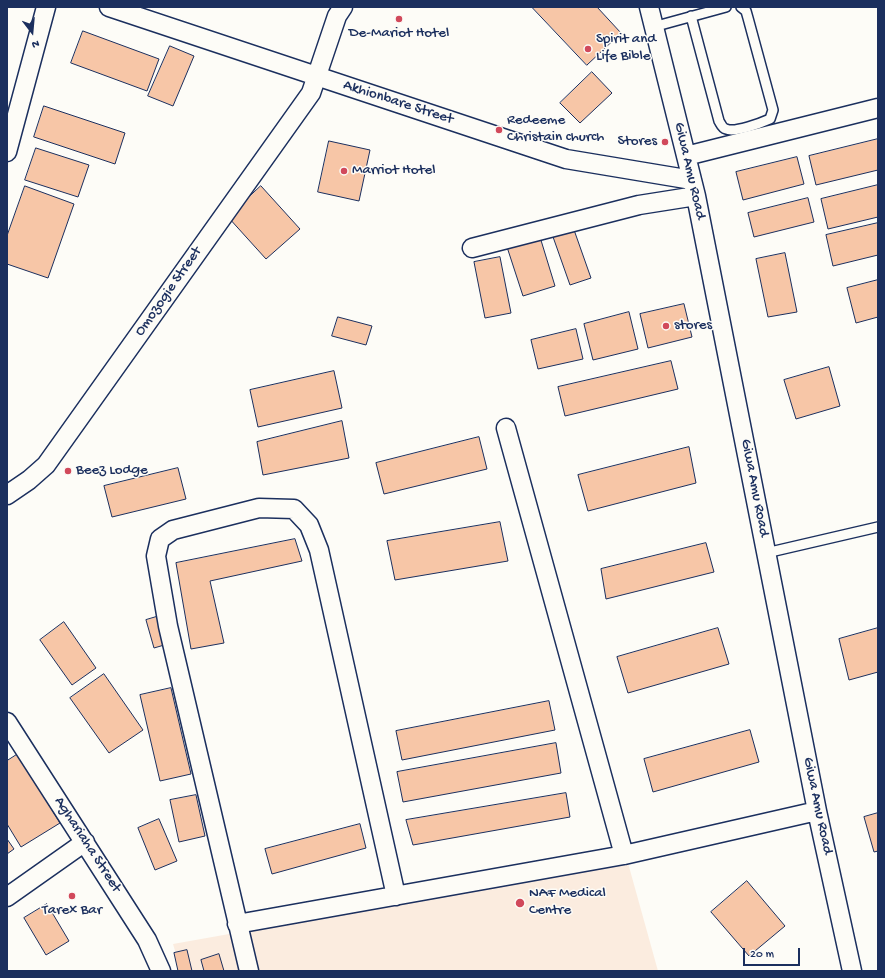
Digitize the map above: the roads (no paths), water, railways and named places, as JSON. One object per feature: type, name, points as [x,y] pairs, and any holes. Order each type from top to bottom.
[{"type":"street","points":[[7,152],[46,7]]},
{"type":"street","name":"Akhionbare Street","points":[[109,7],[317,77],[566,158],[694,188]]},
{"type":"street","name":"Omozogie Street","points":[[7,496],[46,465],[311,93],[337,16],[343,7]]},
{"type":"street","name":"Giwa Amu Road","points":[[649,7],[694,188],[817,811],[852,971]]},
{"type":"street","points":[[686,156],[878,108]]},
{"type":"street","points":[[472,248],[639,205],[694,188]]},
{"type":"street","points":[[506,428],[624,855]]},
{"type":"street","points":[[249,971],[168,626],[156,556],[160,539],[172,530],[259,508],[294,510],[309,525],[319,550],[396,896]]},
{"type":"street","name":"Aghariaha Street","points":[[7,722],[147,940],[162,971]]},
{"type":"street","points":[[237,924],[624,855],[817,811]]},
{"type":"street","points":[[7,897],[85,842]]},
{"type":"lane","points":[[653,27],[726,7]]},
{"type":"lane","points":[[691,16],[719,121],[726,129],[732,130],[766,121],[770,119],[773,110],[746,11],[741,7]]},
{"type":"lane","points":[[766,553],[878,527]]},
{"type":"place","name":"De-Mariot Hotel","points":[[399,19]]},
{"type":"place","name":"Spirit and Life Bible","points":[[588,49]]},
{"type":"place","name":"Redeeme Christain church","points":[[499,130]]},
{"type":"place","name":"Stores","points":[[665,142]]},
{"type":"place","name":"Marriot Hotel","points":[[344,171]]},
{"type":"place","name":"stores","points":[[666,326]]},
{"type":"place","name":"Beez Lodge","points":[[68,471]]},
{"type":"place","name":"Tarex Bar","points":[[72,896]]},
{"type":"place","name":"NAF Medical Centre","points":[[520,903]]}]
